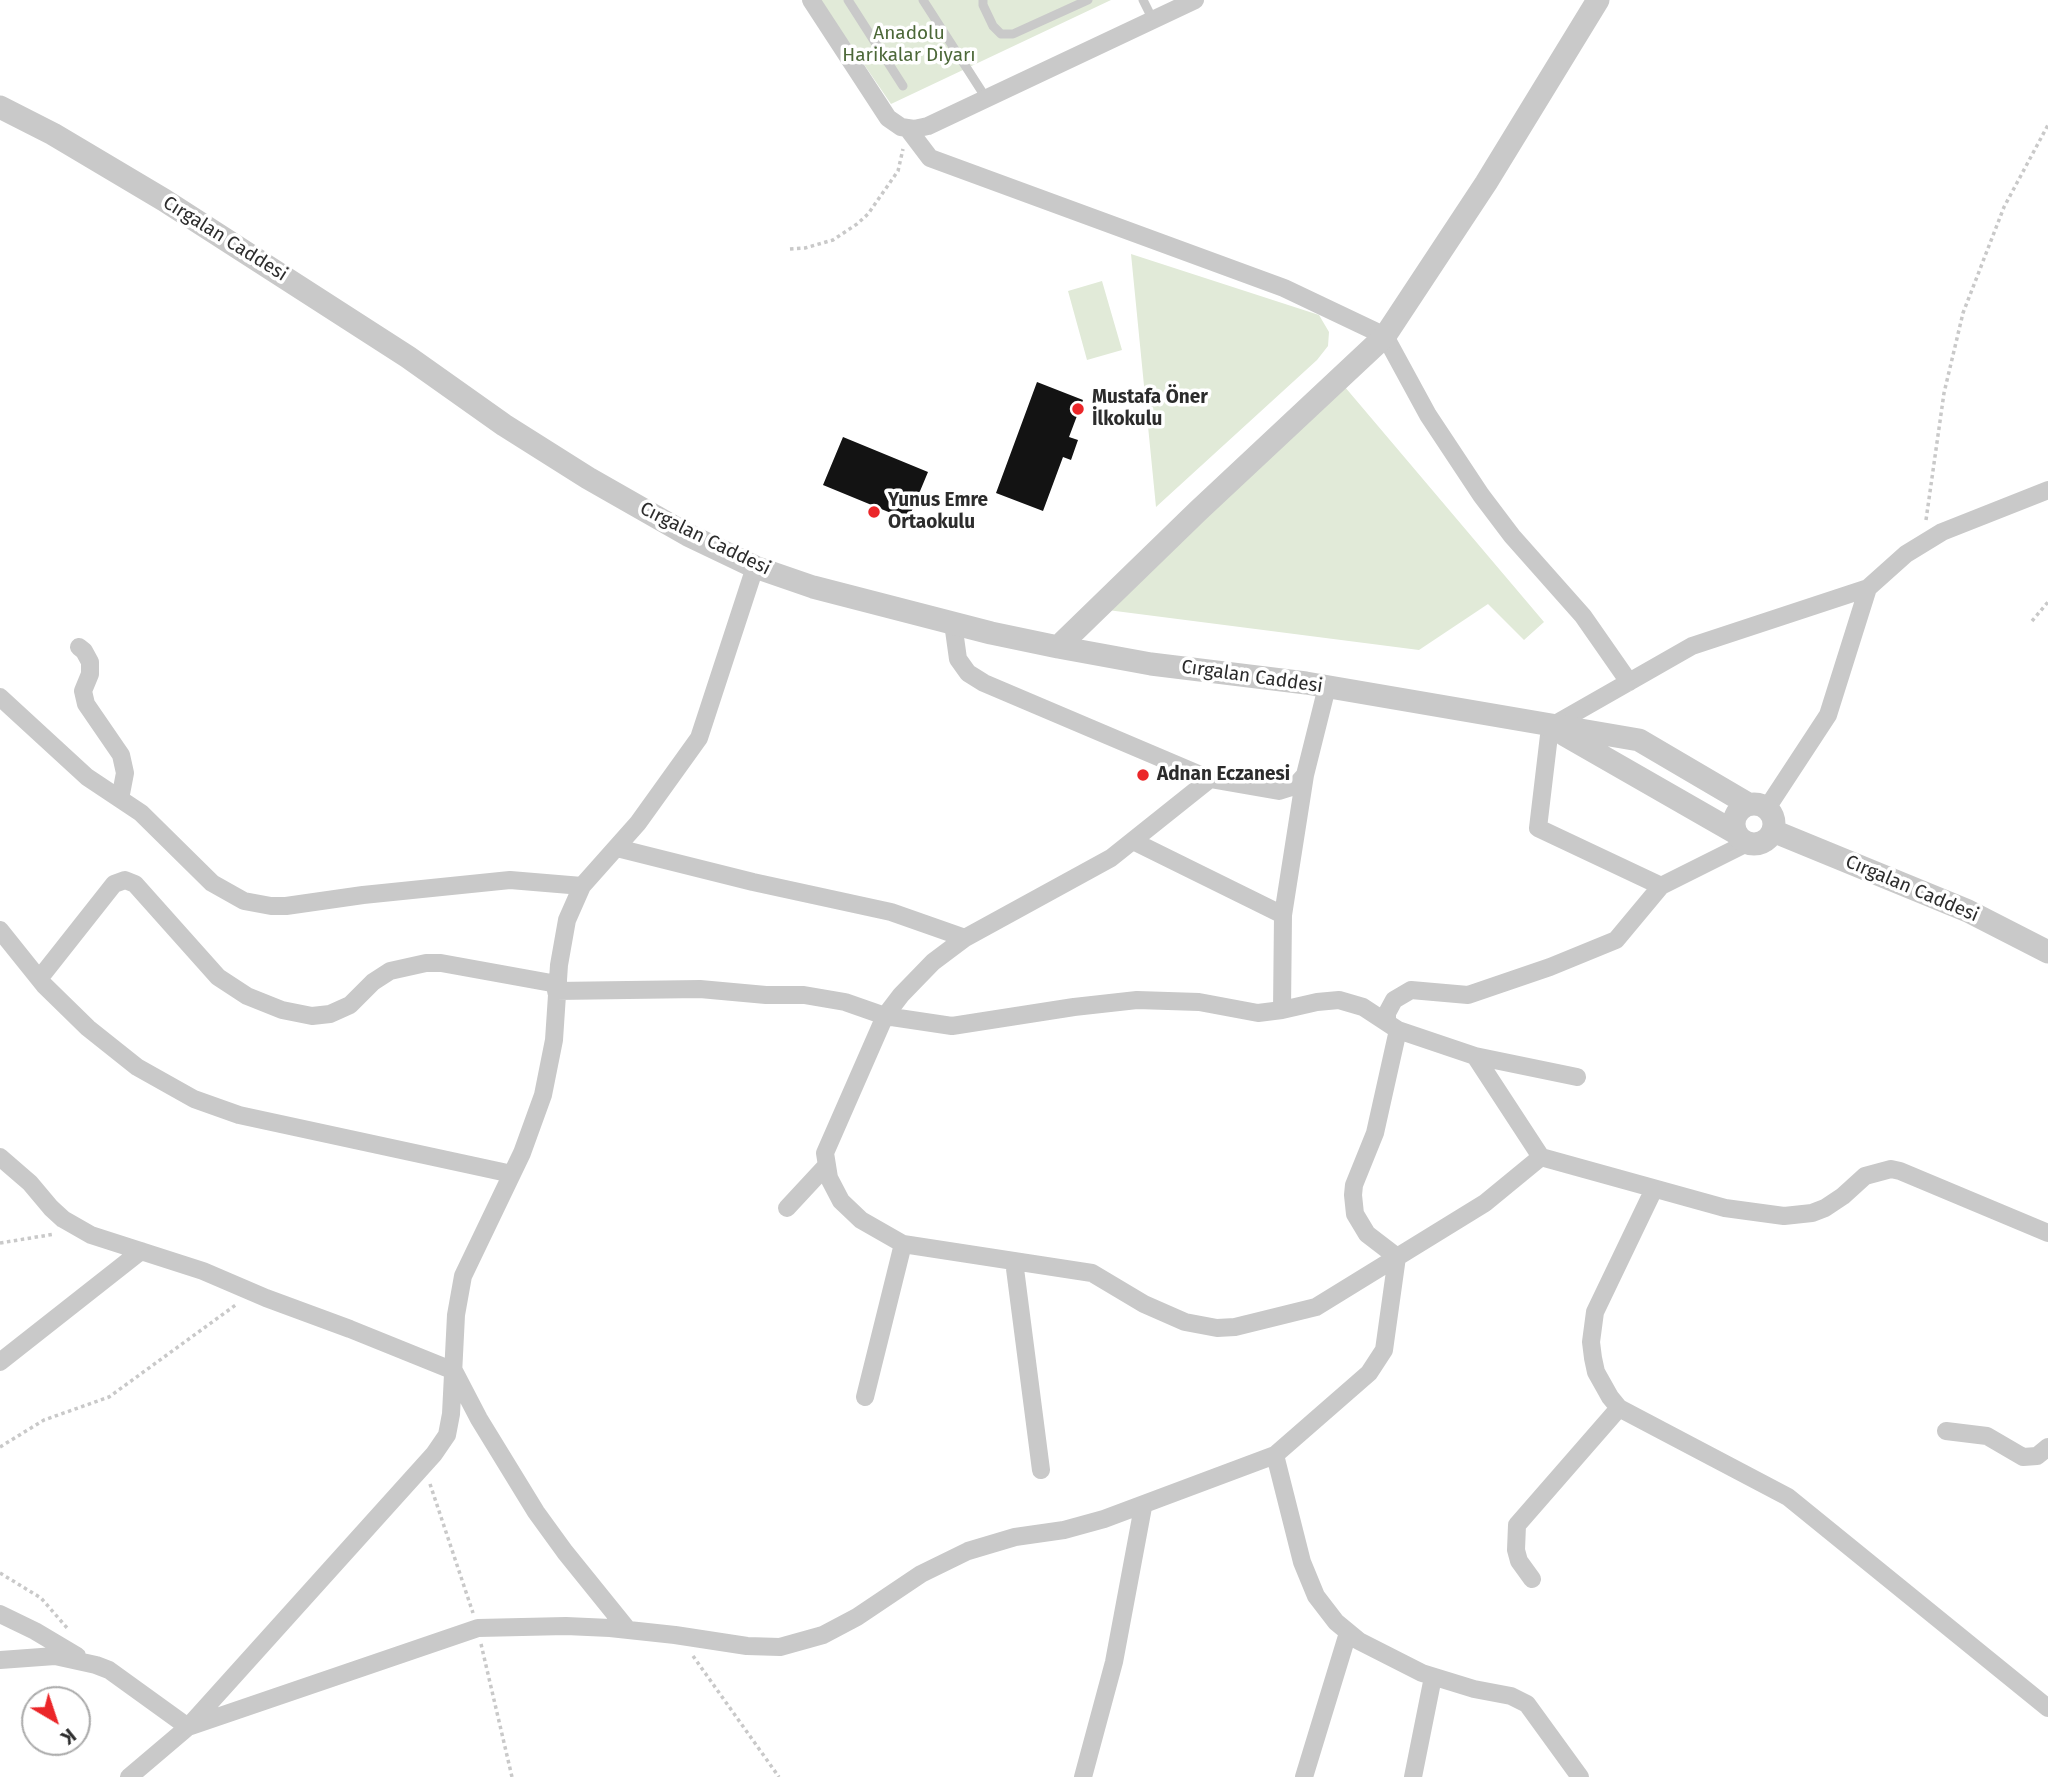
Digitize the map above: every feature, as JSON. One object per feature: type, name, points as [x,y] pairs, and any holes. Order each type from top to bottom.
[{"type":"street","points":[[811,0],[888,118],[908,129],[930,158],[1284,288],[1385,336],[1428,415],[1481,495],[1512,536],[1583,616],[1629,682]]},
{"type":"street","points":[[908,129],[928,126],[1195,0]]},
{"type":"street","points":[[1058,647],[1385,336],[1479,194],[1598,0]]},
{"type":"street","name":"Cırgalan Caddesi","points":[[0,107],[52,134],[175,207],[408,357],[504,425],[567,465],[688,535],[755,567],[813,587],[1058,647],[1151,664],[1327,687],[1639,740],[1758,806]]},
{"type":"street","points":[[1661,886],[1538,828],[1550,727],[1692,646],[1868,588],[1886,570],[1923,542],[1962,523],[2048,490]]},
{"type":"street","points":[[129,1777],[188,1727],[441,1446],[450,1425],[456,1315],[463,1276],[512,1174],[534,1124],[543,1095],[554,1040],[557,988],[567,920],[582,886],[662,792],[698,738],[755,567]]},
{"type":"street","points":[[1742,838],[1734,824],[1736,814],[1758,806],[1828,715],[1868,588]]},
{"type":"street","points":[[953,623],[958,659],[975,679],[1210,779],[1279,791],[1295,786],[1306,775]]},
{"type":"street","points":[[79,647],[88,656],[91,668],[83,691],[86,705],[121,755],[125,773],[120,799]]},
{"type":"street","points":[[1282,1010],[1283,915],[1306,775],[1327,687]]},
{"type":"street","points":[[3,702],[87,776],[141,813],[212,883],[232,897],[257,905],[286,906],[510,880],[582,886]]},
{"type":"street","name":"Cırgalan Caddesi","points":[[1550,727],[1742,838]]},
{"type":"street","points":[[1210,779],[1111,858],[965,938],[916,978],[885,1016],[825,1153],[826,1166],[834,1189],[850,1211],[881,1233],[903,1244],[1093,1273],[1126,1294],[1171,1316],[1217,1328],[1252,1323],[1316,1307],[1485,1203],[1541,1157]]},
{"type":"street","points":[[1397,1257],[1367,1234],[1355,1214],[1353,1195],[1354,1185],[1375,1133],[1393,1026],[1387,1013],[1394,1000],[1411,990],[1468,995],[1550,967],[1616,940],[1661,886],[1742,838],[1762,842],[1773,831],[1774,821],[1758,806]]},
{"type":"street","name":"Cırgalan Caddesi","points":[[1773,831],[1968,911],[2048,952]]},
{"type":"street","points":[[1133,841],[1283,915]]},
{"type":"street","points":[[617,848],[753,882],[891,912],[965,938]]},
{"type":"street","points":[[39,979],[114,884],[125,880],[135,884],[218,977],[247,996],[282,1010],[312,1016],[330,1014],[350,1006],[373,982],[390,971],[426,963],[441,963],[557,988],[700,989],[765,995],[804,995],[845,1002],[885,1016],[952,1026],[1137,1000],[1199,1002],[1258,1013],[1339,1000],[1363,1007],[1393,1026],[1475,1056],[1577,1077]]},
{"type":"street","points":[[0,930],[39,979],[112,1048],[155,1079],[205,1104],[239,1115],[512,1174]]},
{"type":"street","points":[[1475,1056],[1541,1157],[1725,1208],[1784,1216],[1812,1213],[1835,1203],[1865,1176],[1874,1172],[1900,1171],[2048,1233]]},
{"type":"street","points":[[0,1157],[30,1183],[51,1208],[77,1228],[106,1242],[203,1271],[454,1371],[479,1419],[536,1512],[628,1630]]},
{"type":"street","points":[[786,1208],[826,1166]]},
{"type":"street","points":[[1654,1189],[1601,1297],[1592,1327],[1591,1342],[1596,1372],[1610,1397],[1619,1408],[1788,1497],[2048,1708]]},
{"type":"street","points":[[865,1397],[903,1244]]},
{"type":"street","points":[[0,1362],[141,1251]]},
{"type":"street","points":[[188,1727],[478,1628],[566,1626],[628,1630],[763,1648],[811,1640],[857,1617],[920,1574],[968,1551],[1015,1537],[1064,1530],[1143,1507],[1275,1455],[1377,1362],[1387,1337],[1397,1257]]},
{"type":"street","points":[[1014,1261],[1041,1470]]},
{"type":"street","points":[[1532,1579],[1519,1561],[1514,1542],[1517,1525],[1619,1408]]},
{"type":"street","points":[[1946,1431],[1987,1436],[2023,1457],[2037,1456],[2048,1447]]},
{"type":"street","points":[[1275,1455],[1296,1542],[1309,1581],[1325,1609],[1348,1633],[1396,1662],[1433,1677],[1511,1696],[1527,1704],[1580,1777]]},
{"type":"street","points":[[1083,1777],[1114,1662],[1143,1507]]},
{"type":"street","points":[[0,1614],[43,1635],[83,1660],[109,1670],[188,1727]]},
{"type":"street","points":[[1304,1777],[1348,1633]]},
{"type":"street","points":[[0,1660],[55,1656],[83,1660]]},
{"type":"street","points":[[1413,1777],[1433,1677]]},
{"type":"lane","points":[[848,0],[903,86]]},
{"type":"lane","points":[[923,0],[986,98]]},
{"type":"lane","points":[[983,0],[982,5],[993,26],[1001,34],[1013,34],[1088,0]]},
{"type":"lane","points":[[1143,0],[1153,20]]},
{"type":"path","points":[[1923,542],[1944,393],[1963,313],[2004,207],[2048,124]]},
{"type":"path","points":[[790,249],[833,240],[846,233],[868,214],[898,171],[908,129]]},
{"type":"path","points":[[2032,621],[2048,602]]},
{"type":"path","points":[[0,1243],[37,1239],[77,1228]]},
{"type":"path","points":[[0,1447],[44,1420],[109,1398],[253,1292]]},
{"type":"path","points":[[424,1465],[478,1628],[512,1777]]},
{"type":"path","points":[[0,1573],[29,1589],[52,1608],[71,1633],[83,1660]]},
{"type":"path","points":[[675,1635],[723,1696],[779,1777]]},
{"type":"green space","name":"Anadolu Harikalar Diyarı","points":[[820,0],[1111,0],[891,104]]},
{"type":"green space","points":[[1131,254],[1319,315],[1329,332],[1328,346],[1317,360],[1156,507]]},
{"type":"green space","points":[[1102,281],[1122,350],[1087,360],[1068,291]]},
{"type":"green space","points":[[1339,380],[1544,622],[1524,640],[1488,604],[1419,650],[1092,608]]},
{"type":"building","points":[[1037,382],[1083,400],[1069,437],[1078,440],[1071,460],[1063,457],[1043,511],[996,493]]},
{"type":"building","points":[[843,437],[928,472],[908,520],[823,485]]},
{"type":"place","name":"Mustafa Öner İlkokulu","points":[[1078,409]]},
{"type":"place","name":"Yunus Emre Ortaokulu","points":[[874,512]]},
{"type":"place","name":"Adnan Eczanesi","points":[[1143,775]]}]
